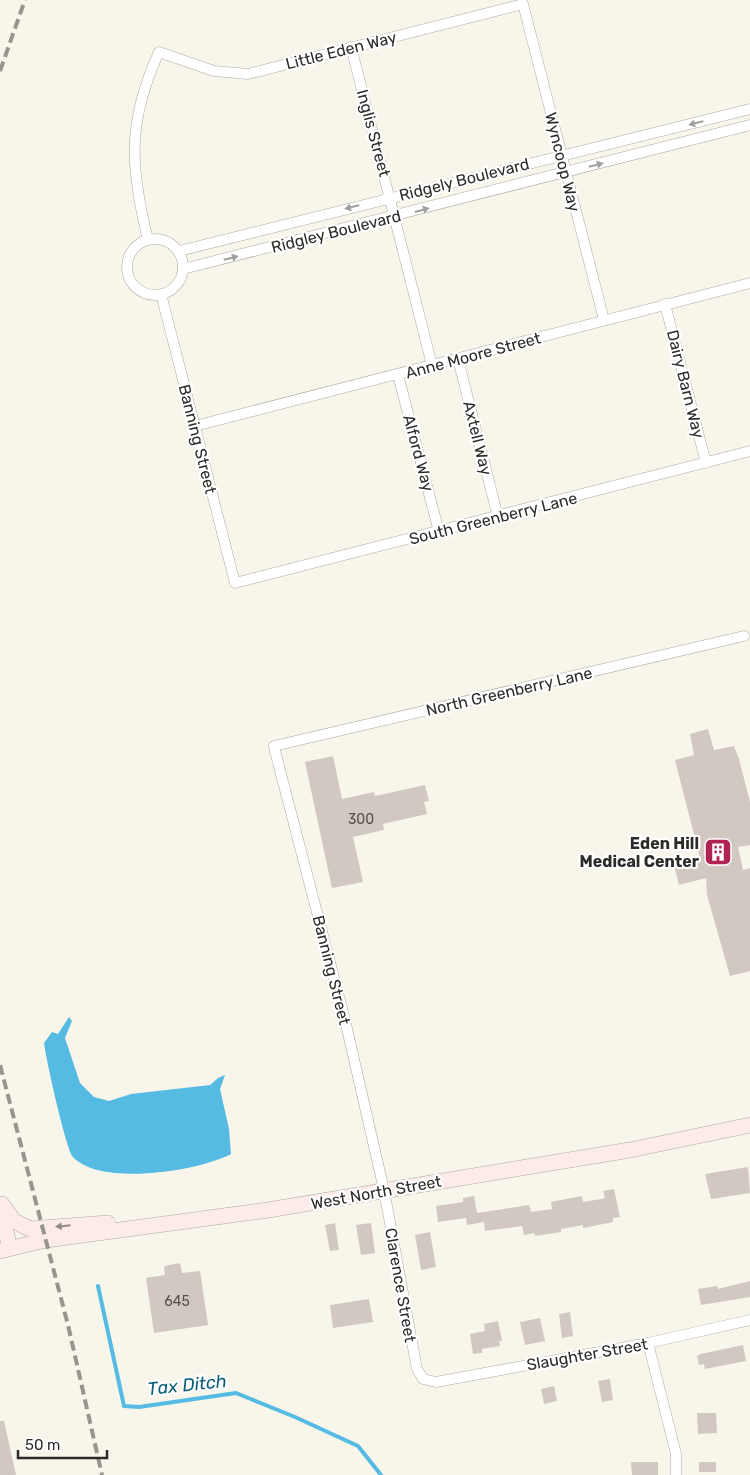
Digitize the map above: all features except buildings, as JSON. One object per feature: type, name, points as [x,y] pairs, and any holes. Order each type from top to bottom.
[{"type":"main road","name":"West North Street","points":[[5,1250],[46,1240],[268,1210],[630,1150],[750,1125]]},
{"type":"main road","points":[[1,1199],[14,1221],[30,1229],[105,1222],[164,1224]]},
{"type":"main road","points":[[1,1199],[5,1250]]},
{"type":"street","name":"Little Eden Way","points":[[148,240],[136,183],[133,145],[139,108],[148,77],[159,52],[214,71],[248,74],[523,4]]},
{"type":"street","name":"Wyncoop Way","points":[[523,4],[604,320]]},
{"type":"street","name":"Inglis Street","points":[[351,47],[391,197],[432,365]]},
{"type":"street","name":"Ridgely Boulevard","points":[[178,251],[750,109]]},
{"type":"street","points":[[725,116],[729,131]]},
{"type":"street","name":"Ridgley Boulevard","points":[[183,269],[396,217],[750,125]]},
{"type":"street","points":[[162,239],[171,243],[178,251],[182,257],[183,269],[178,283],[172,290],[161,294],[146,293],[138,288],[128,273],[130,254],[136,246],[148,240],[162,239]]},
{"type":"street","name":"Anne Moore Street","points":[[195,426],[750,284]]},
{"type":"street","name":"Banning Street","points":[[161,294],[235,583]]},
{"type":"street","name":"Dairy Barn Way","points":[[666,304],[706,463]]},
{"type":"street","name":"Axtell Way","points":[[458,358],[498,517]]},
{"type":"street","name":"Alford Way","points":[[398,375],[439,532]]},
{"type":"street","name":"South Greenberry Lane","points":[[235,583],[750,451]]},
{"type":"street","name":"North Greenberry Lane","points":[[275,748],[744,636]]},
{"type":"street","name":"Banning Street","points":[[275,748],[342,1006],[384,1190]]},
{"type":"street","name":"Clarence Street","points":[[384,1190],[416,1368],[423,1379]]},
{"type":"street","name":"Slaughter Street","points":[[423,1379],[436,1382],[648,1343],[750,1320]]},
{"type":"street","points":[[648,1343],[676,1454],[676,1475]]},
{"type":"water","points":[[69,1017],[72,1021],[65,1038],[80,1083],[94,1097],[109,1101],[131,1094],[210,1085],[225,1075],[220,1089],[229,1129],[231,1154],[197,1166],[150,1173],[127,1174],[105,1172],[87,1166],[73,1157],[61,1122],[44,1043],[52,1032],[58,1034]]},
{"type":"waterway","name":"Tax Ditch","points":[[98,1286],[124,1406],[139,1407],[236,1393],[358,1446],[381,1475]]},
{"type":"railway","points":[[0,71],[25,0]]},
{"type":"railway","points":[[0,1065],[68,1325],[102,1475]]},
{"type":"place","name":"Eden Hill Medical Center","points":[[718,852]]}]
